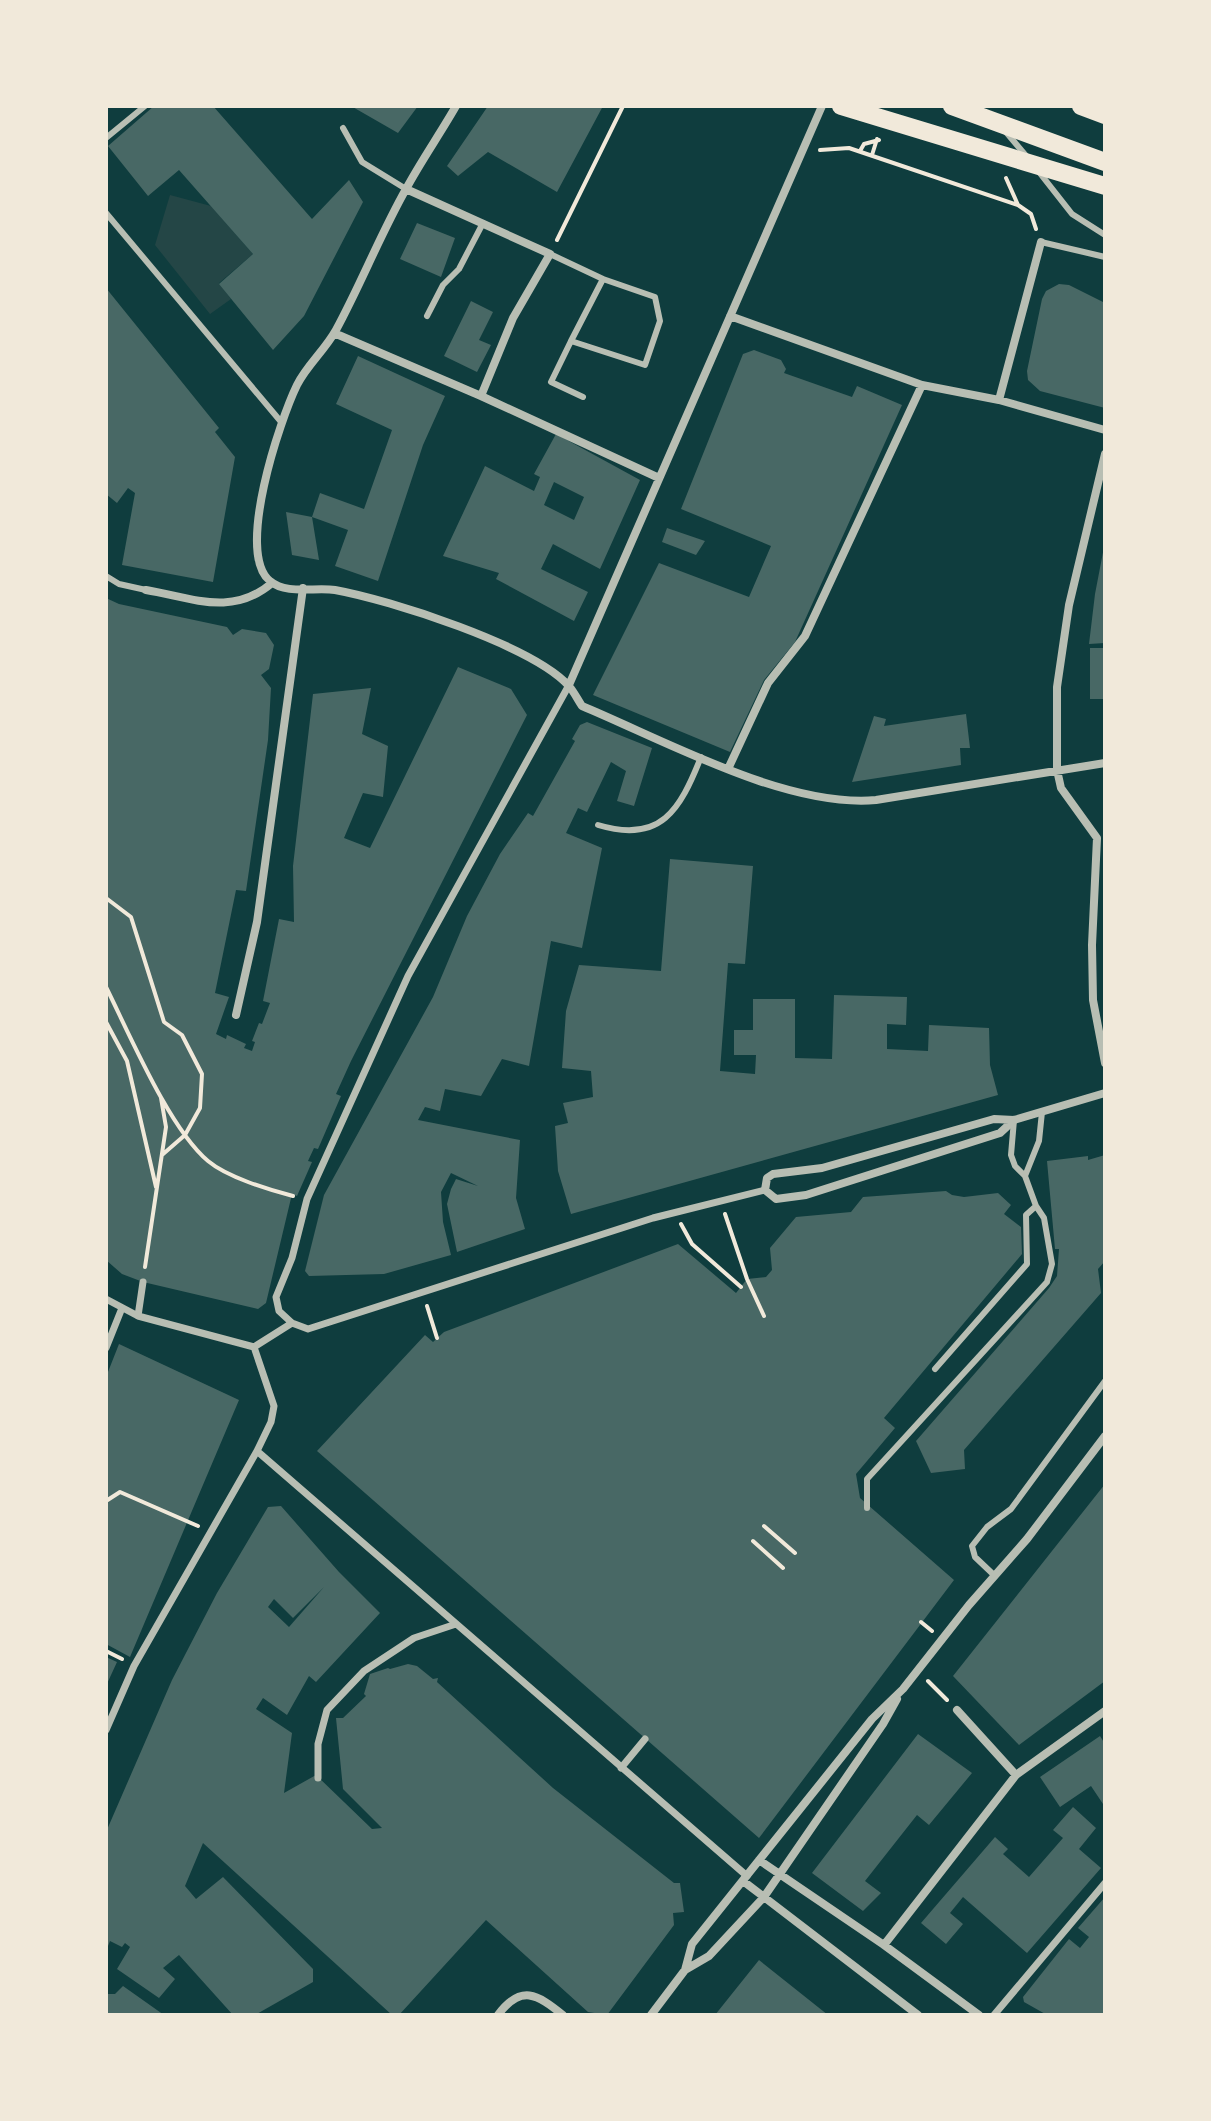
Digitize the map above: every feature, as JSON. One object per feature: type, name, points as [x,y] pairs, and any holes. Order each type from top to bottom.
[{"type":"main road","points":[[841,106],[1105,186]]},
{"type":"main road","points":[[952,106],[1105,162]]},
{"type":"main road","points":[[1081,106],[1105,115]]},
{"type":"street","points":[[456,106],[406,189],[334,333],[298,382],[282,423],[269,464],[256,544],[260,568],[272,583],[285,588],[337,590],[439,620],[521,654],[569,685],[582,706],[728,769],[793,791],[852,802],[1105,763]]},
{"type":"street","points":[[765,1190],[653,1218],[308,1329],[292,1323],[279,1311],[276,1297],[292,1258],[307,1199],[408,976],[569,685],[822,106]]},
{"type":"street","points":[[406,189],[550,254],[513,318],[481,396]]},
{"type":"street","points":[[999,400],[1041,242]]},
{"type":"street","points":[[730,316],[922,385],[999,400],[1105,430]]},
{"type":"street","points":[[334,333],[659,478]]},
{"type":"street","points":[[728,769],[768,683],[805,636],[922,385]]},
{"type":"street","points":[[1105,454],[1069,605],[1057,687],[1057,770],[1061,788],[1097,838],[1093,1000],[1105,1063]]},
{"type":"street","points":[[146,590],[231,603],[251,598],[272,583]]},
{"type":"street","points":[[236,1015],[257,922],[303,588]]},
{"type":"street","points":[[765,1190],[767,1178],[773,1174],[822,1168],[994,1119],[1014,1120],[1105,1093]]},
{"type":"street","points":[[765,1190],[776,1199],[806,1195],[1000,1133],[1014,1120]]},
{"type":"street","points":[[138,1316],[143,1282]]},
{"type":"street","points":[[106,1299],[138,1316],[254,1347],[292,1323]]},
{"type":"street","points":[[106,1348],[122,1308]]},
{"type":"street","points":[[106,1730],[134,1666],[271,1422],[274,1406],[254,1347]]},
{"type":"street","points":[[651,2015],[685,1970],[692,1944],[872,1719],[903,1689],[1027,1539],[1105,1436]]},
{"type":"street","points":[[257,1451],[621,1768],[764,1897],[918,2015]]},
{"type":"street","points":[[318,1778],[318,1744],[327,1710],[364,1671],[414,1638],[456,1624]]},
{"type":"street","points":[[685,1970],[709,1956],[764,1897],[883,1724],[903,1689]]},
{"type":"street","points":[[957,1710],[1016,1775]]},
{"type":"street","points":[[884,1945],[1016,1775],[1105,1711]]},
{"type":"street","points":[[621,1768],[645,1739]]},
{"type":"street","points":[[759,1860],[884,1945],[979,2015]]},
{"type":"street","points":[[994,2015],[1105,1883]]},
{"type":"street","points":[[498,2015],[507,2003],[519,1995],[533,1995],[563,2015]]},
{"type":"lane","points":[[106,138],[145,106]]},
{"type":"lane","points":[[998,123],[1072,214],[1105,235]]},
{"type":"lane","points":[[343,128],[362,162],[406,189]]},
{"type":"lane","points":[[106,213],[282,423]]},
{"type":"lane","points":[[427,316],[443,285],[459,269],[483,223]]},
{"type":"lane","points":[[1041,242],[1105,257]]},
{"type":"lane","points":[[550,254],[603,279],[655,297],[660,321],[645,365],[571,341]]},
{"type":"lane","points":[[583,397],[551,382],[603,279]]},
{"type":"lane","points":[[106,576],[119,584],[146,590]]},
{"type":"lane","points":[[598,825],[630,830],[659,825],[681,802],[701,757]]},
{"type":"lane","points":[[1025,1176],[1039,1141],[1042,1112]]},
{"type":"lane","points":[[867,1508],[867,1479],[1047,1282],[1052,1264],[1044,1218],[1025,1176],[1015,1166],[1011,1155],[1014,1120]]},
{"type":"lane","points":[[935,1369],[1027,1264],[1026,1215],[1036,1206]]},
{"type":"lane","points":[[995,1576],[975,1557],[972,1546],[987,1527],[1011,1509],[1105,1381]]},
{"type":"path","points":[[550,254],[623,106]]},
{"type":"path","points":[[860,151],[870,141],[884,140]]},
{"type":"path","points":[[872,155],[875,147]]},
{"type":"path","points":[[802,151],[849,148],[1018,205],[1031,214],[1041,242]]},
{"type":"path","points":[[1006,178],[1018,205]]},
{"type":"path","points":[[106,898],[131,917],[164,1022],[182,1035],[202,1074],[200,1108],[185,1135],[162,1155]]},
{"type":"path","points":[[106,987],[160,1093],[185,1135],[209,1162],[265,1189],[291,1195]]},
{"type":"path","points":[[106,1022],[127,1061],[157,1189]]},
{"type":"path","points":[[143,1282],[166,1127],[160,1093]]},
{"type":"path","points":[[720,1200],[747,1279],[764,1316]]},
{"type":"path","points":[[692,1244],[741,1287]]},
{"type":"path","points":[[422,1292],[437,1338]]},
{"type":"path","points":[[106,1501],[120,1492],[209,1532]]},
{"type":"path","points":[[764,1526],[795,1553]]},
{"type":"path","points":[[753,1541],[783,1568]]},
{"type":"path","points":[[918,1671],[957,1710]]},
{"type":"shaded area","points":[[170,195],[211,206],[253,254],[219,283],[231,299],[210,314],[155,245]]},
{"type":"building","points":[[154,106],[213,106],[312,219],[349,180],[363,202],[304,316],[273,350],[219,284],[253,254],[179,170],[148,196],[108,146]]},
{"type":"building","points":[[351,106],[418,106],[398,133]]},
{"type":"building","points":[[488,106],[603,106],[557,192],[488,152],[458,176],[447,166]]},
{"type":"building","points":[[417,223],[455,238],[441,277],[400,259]]},
{"type":"building","points":[[1059,284],[1069,285],[1105,303],[1105,408],[1040,391],[1028,380],[1027,371],[1042,299],[1046,291]]},
{"type":"building","points":[[106,288],[219,428],[215,432],[235,457],[213,582],[122,565],[135,493],[128,488],[117,503],[106,494]]},
{"type":"building","points":[[471,301],[493,312],[479,340],[491,345],[477,372],[444,356]]},
{"type":"building","points":[[754,350],[781,360],[786,369],[784,373],[852,397],[857,386],[902,405],[795,642],[764,680],[730,752],[593,695],[659,563],[749,597],[771,546],[681,509],[743,354]]},
{"type":"building","points":[[358,356],[445,396],[423,445],[378,581],[335,566],[348,530],[312,517],[320,493],[364,509],[392,430],[336,404]]},
{"type":"building","points":[[556,434],[640,480],[600,569],[553,544],[541,569],[588,592],[574,621],[496,579],[499,573],[443,556],[485,466],[534,491],[540,477],[534,474]],"holes":[[[554,482],[584,497],[574,520],[544,505]]]},
{"type":"building","points":[[286,512],[312,517],[319,560],[292,555]]},
{"type":"building","points":[[667,528],[705,541],[696,555],[662,542]]},
{"type":"building","points":[[1104,547],[1105,643],[1089,644],[1095,594]]},
{"type":"building","points":[[106,598],[119,604],[227,627],[233,635],[242,629],[266,633],[274,645],[269,669],[261,675],[271,688],[268,740],[246,891],[236,890],[215,993],[229,997],[216,1034],[226,1039],[227,1035],[246,1044],[244,1048],[252,1051],[255,1042],[252,1041],[270,1003],[263,1001],[279,919],[294,922],[293,866],[313,694],[371,688],[362,734],[388,746],[383,797],[363,793],[344,838],[370,848],[458,667],[511,689],[527,715],[336,1094],[341,1096],[318,1149],[314,1148],[308,1161],[312,1162],[297,1196],[292,1194],[266,1303],[258,1309],[143,1282],[122,1274],[106,1260]]},
{"type":"building","points":[[1090,648],[1105,648],[1105,699],[1090,699]]},
{"type":"building","points":[[966,714],[970,748],[960,748],[961,765],[852,782],[874,716],[886,719],[884,726]]},
{"type":"building","points":[[587,722],[652,748],[634,806],[617,801],[626,771],[611,762],[587,812],[578,808],[566,833],[602,848],[582,948],[551,941],[529,1066],[502,1059],[481,1096],[445,1089],[440,1111],[425,1107],[418,1120],[520,1140],[516,1198],[525,1229],[457,1252],[447,1204],[451,1189],[456,1179],[478,1186],[451,1173],[441,1192],[443,1222],[451,1255],[384,1274],[309,1276],[305,1271],[324,1195],[433,997],[467,916],[500,854],[528,813],[533,816],[575,741],[572,739],[580,725]]},
{"type":"building","points":[[670,859],[753,866],[745,964],[728,963],[720,1071],[755,1074],[756,1055],[734,1055],[734,1030],[753,1030],[753,999],[795,999],[795,1058],[832,1059],[834,995],[907,997],[906,1025],[887,1024],[887,1049],[928,1051],[929,1025],[989,1028],[990,1065],[998,1095],[571,1214],[558,1171],[555,1126],[568,1123],[563,1103],[593,1097],[591,1071],[562,1068],[566,1011],[579,965],[661,971]]},
{"type":"building","points":[[1105,1155],[1105,1261],[1098,1269],[1101,1293],[964,1450],[965,1469],[931,1473],[916,1441],[1057,1276],[1059,1249],[1055,1249],[1047,1161],[1088,1156],[1088,1160]]},
{"type":"building","points":[[946,1191],[964,1197],[998,1193],[1011,1205],[1004,1214],[1021,1227],[1022,1254],[884,1418],[895,1428],[856,1474],[860,1498],[954,1580],[759,1838],[317,1451],[425,1335],[433,1342],[444,1332],[678,1244],[736,1293],[747,1279],[766,1277],[772,1270],[770,1248],[796,1217],[851,1212],[863,1197]]},
{"type":"building","points":[[119,1344],[239,1400],[130,1657],[106,1644],[106,1377]]},
{"type":"building","points":[[1105,1484],[1105,1681],[1019,1745],[953,1676]]},
{"type":"building","points":[[281,1506],[380,1613],[316,1682],[309,1676],[287,1715],[263,1698],[256,1709],[292,1733],[284,1793],[316,1775],[372,1829],[382,1828],[343,1789],[336,1718],[343,1718],[366,1696],[370,1674],[408,1664],[417,1666],[433,1679],[438,1678],[437,1682],[553,1788],[674,1883],[680,1883],[684,1912],[673,1913],[674,1925],[607,2015],[588,2012],[486,1920],[399,2015],[392,2015],[203,1843],[185,1886],[196,1899],[223,1877],[313,1969],[313,1982],[255,2015],[233,2015],[179,1955],[163,1968],[175,1979],[159,1998],[117,1969],[130,1947],[110,1941],[106,1951],[106,1832],[172,1680],[217,1593],[268,1507]],"holes":[[[324,1587],[289,1627],[268,1607],[274,1599],[293,1618]]]},
{"type":"building","points":[[106,1657],[117,1662],[106,1686]]},
{"type":"building","points":[[918,1734],[972,1773],[929,1825],[917,1815],[865,1881],[881,1893],[863,1911],[812,1873]]},
{"type":"building","points":[[1100,1736],[1105,1744],[1105,1807],[1091,1786],[1060,1807],[1040,1777]]},
{"type":"building","points":[[1073,1807],[1096,1828],[1079,1849],[1101,1868],[1027,1953],[963,1897],[950,1913],[963,1924],[946,1944],[921,1923],[995,1837],[1008,1849],[1003,1854],[1029,1877],[1063,1838],[1053,1830]]},
{"type":"building","points":[[1105,1897],[1105,2015],[1047,2015],[1024,2002],[1023,1997],[1069,1939],[1080,1948],[1089,1937],[1078,1928]]},
{"type":"building","points":[[759,1960],[828,2015],[715,2015]]},
{"type":"building","points":[[123,1986],[164,2015],[106,2015],[107,1994],[115,1994]]}]
